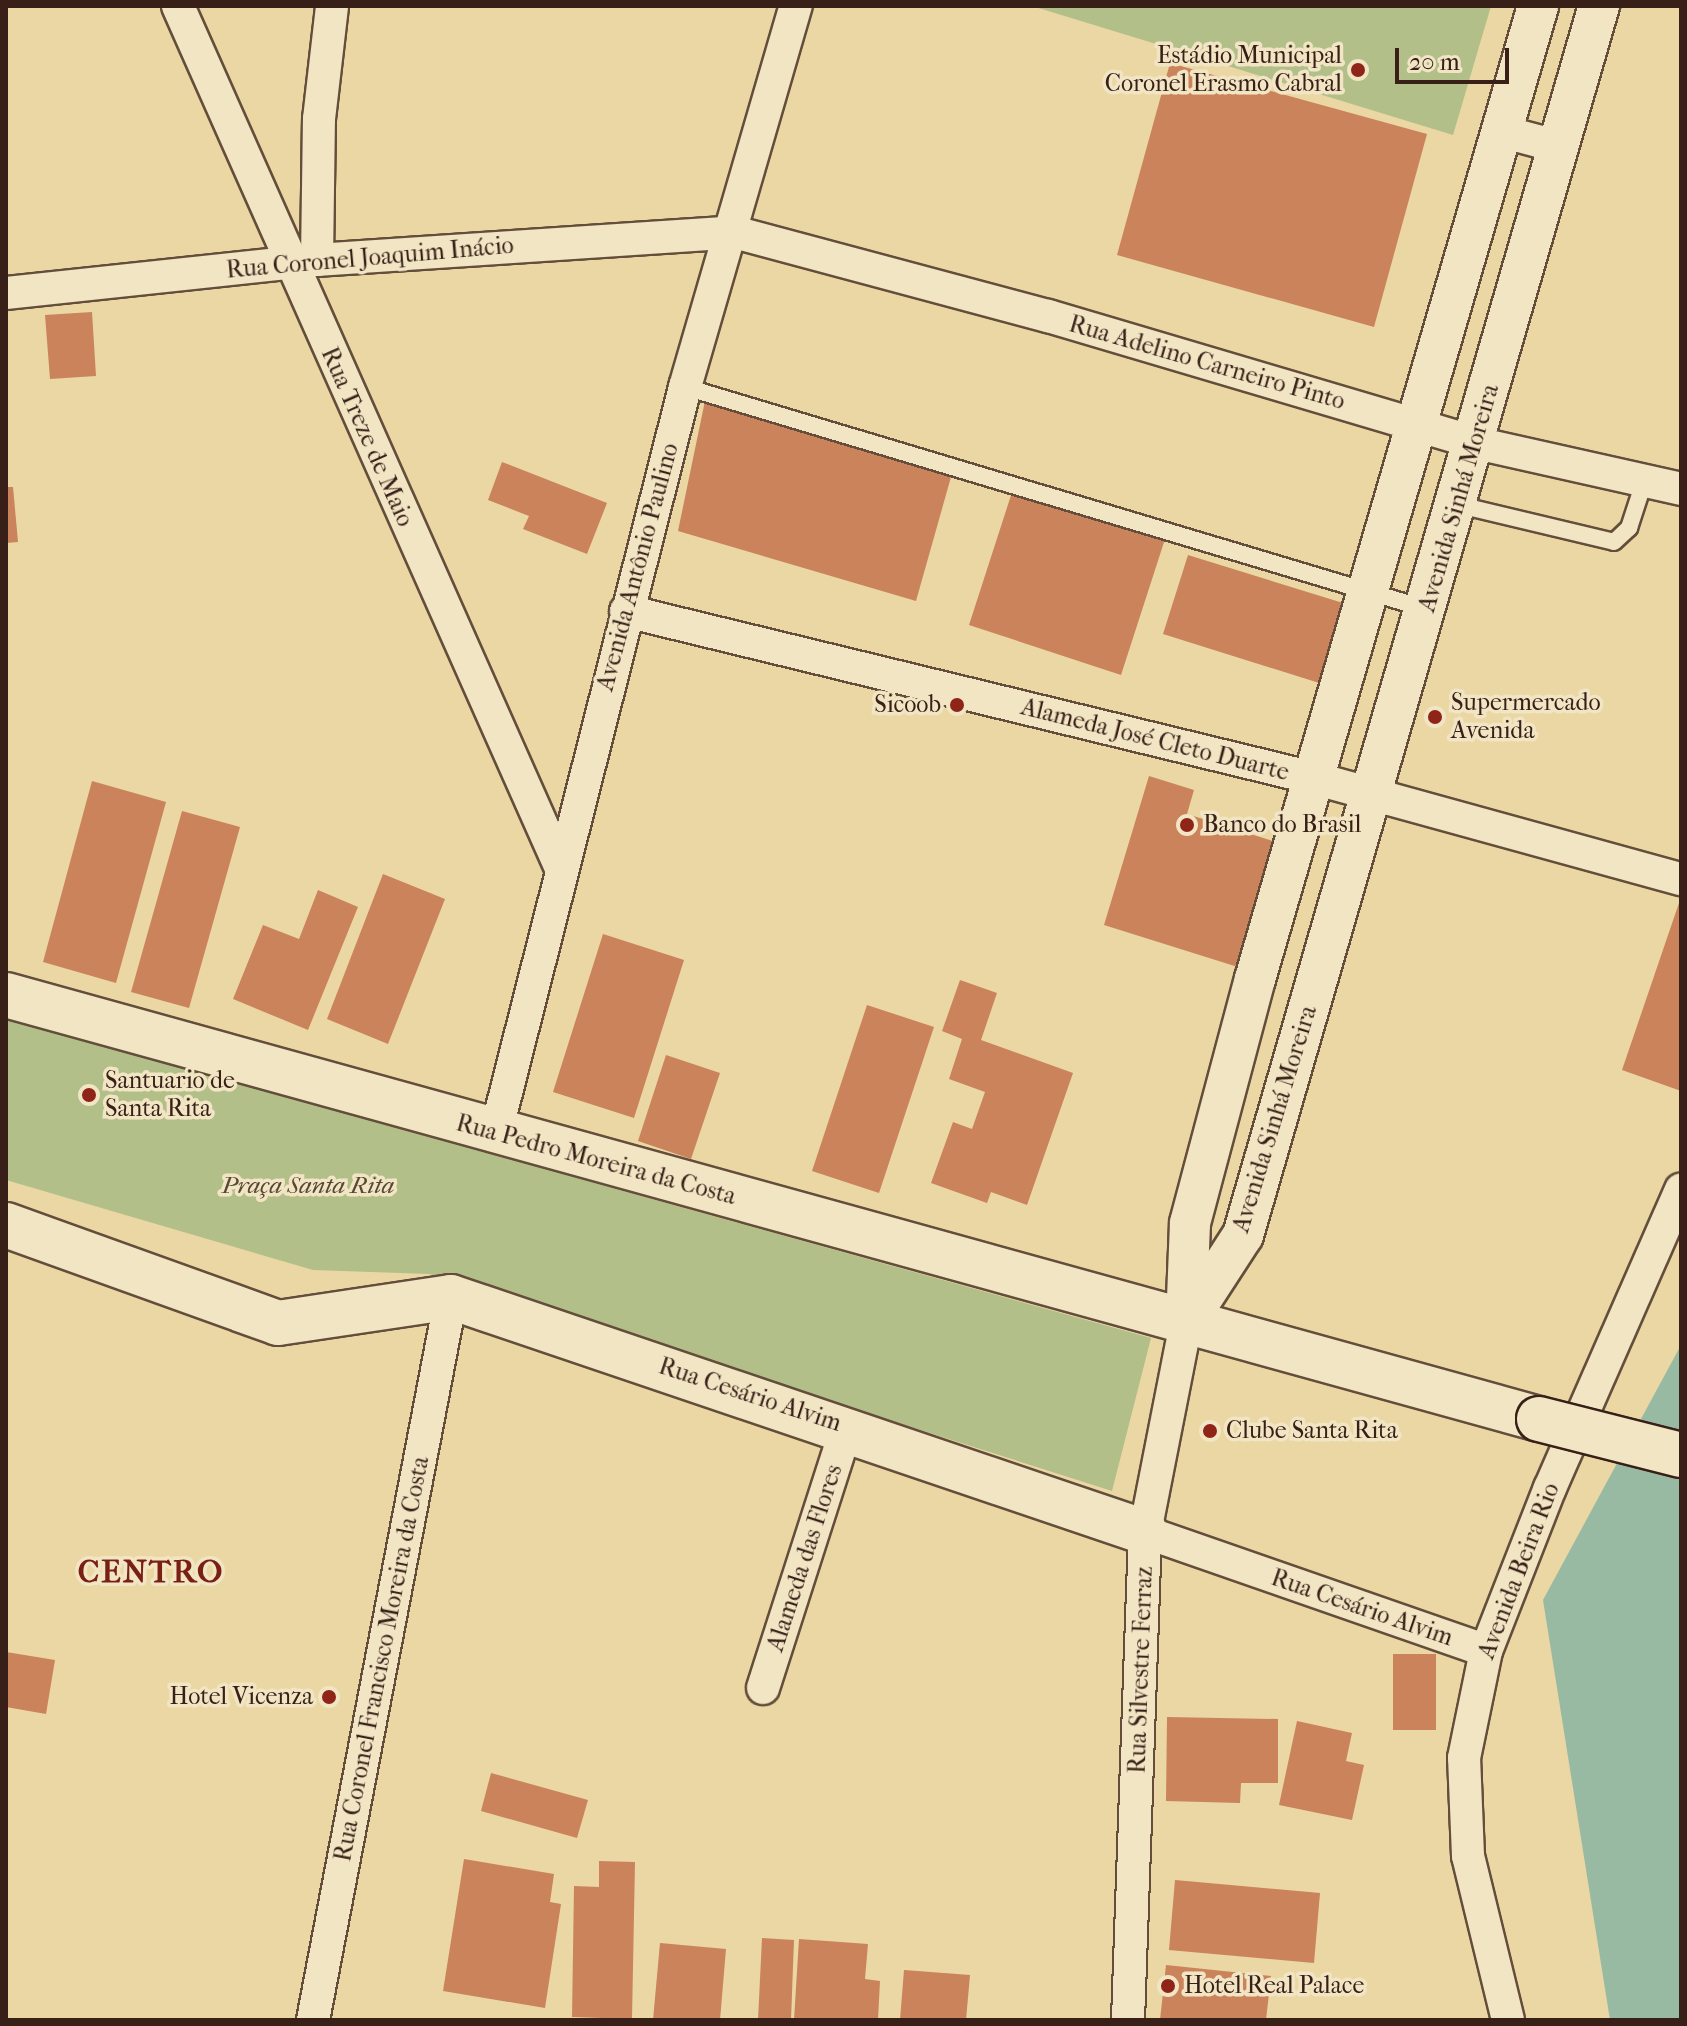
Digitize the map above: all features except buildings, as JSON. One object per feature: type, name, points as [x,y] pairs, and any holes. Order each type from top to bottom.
[{"type":"main road","name":"Rua Pedro Moreira da Costa","points":[[6,995],[1186,1323],[1681,1455]]},
{"type":"main road","name":"Rua Cesário Alvim","points":[[6,1225],[278,1323],[451,1297],[847,1427],[1145,1532]]},
{"type":"street","name":"Rua Treze de Maio","points":[[178,6],[303,261],[560,866]]},
{"type":"street","points":[[303,261],[332,6]]},
{"type":"street","name":"Avenida Antônio Paulino","points":[[496,1132],[560,866],[685,387],[734,232],[796,6]]},
{"type":"street","points":[[1186,1323],[1190,1223],[1255,979],[1317,779],[1538,6]]},
{"type":"street","name":"Avenida Sinhá Moreira","points":[[1186,1323],[1243,1235],[1370,796],[1428,609],[1455,504],[1476,443],[1599,6]]},
{"type":"street","points":[[1504,132],[1560,147]]},
{"type":"street","name":"Rua Coronel Joaquim Inácio","points":[[6,293],[303,261],[734,232]]},
{"type":"street","name":"Rua Adelino Carneiro Pinto","points":[[734,232],[1048,316],[1476,443],[1681,489]]},
{"type":"street","name":"Alameda José Cleto Duarte","points":[[626,611],[1317,779],[1681,879]]},
{"type":"street","name":"Avenida Beira Rio","points":[[1508,2020],[1468,1856],[1464,1758],[1486,1651],[1550,1488],[1681,1190]]},
{"type":"street","name":"Rua Coronel Francisco Moreira da Costa","points":[[313,2020],[451,1297]]},
{"type":"street","name":"Rua Silvestre Ferraz","points":[[1128,2020],[1145,1532],[1186,1323]]},
{"type":"street","name":"Alameda das Flores","points":[[763,1688],[847,1427]]},
{"type":"street","name":"Rua Cesário Alvim","points":[[1145,1532],[1486,1651]]},
{"type":"lane","points":[[685,387],[1428,609]]},
{"type":"lane","points":[[1455,504],[1614,542],[1629,528],[1645,479]]},
{"type":"green space","name":"Estádio Municipal Coronel Erasmo Cabral","points":[[1032,6],[1491,6],[1453,135]]},
{"type":"green space","name":"Praça Santa Rita","points":[[6,1019],[1151,1338],[1112,1491],[430,1274],[313,1270],[6,1180]]},
{"type":"shaded area","points":[[1681,1345],[1681,2020],[1610,2020],[1543,1600]]},
{"type":"place","name":"Estádio Municipal Coronel Erasmo Cabral","points":[[1358,70]]},
{"type":"place","name":"Sicoob","points":[[957,705]]},
{"type":"place","name":"Supermercado Avenida","points":[[1435,717]]},
{"type":"place","name":"Banco do Brasil","points":[[1187,825]]},
{"type":"place","name":"Santuario de Santa Rita","points":[[89,1095]]},
{"type":"place","name":"Clube Santa Rita","points":[[1210,1431]]},
{"type":"place","name":"Hotel Vicenza","points":[[329,1697]]},
{"type":"place","name":"Hotel Real Palace","points":[[1168,1986]]},
{"type":"district","name":"CENTRO","points":[[151,1572]]}]
